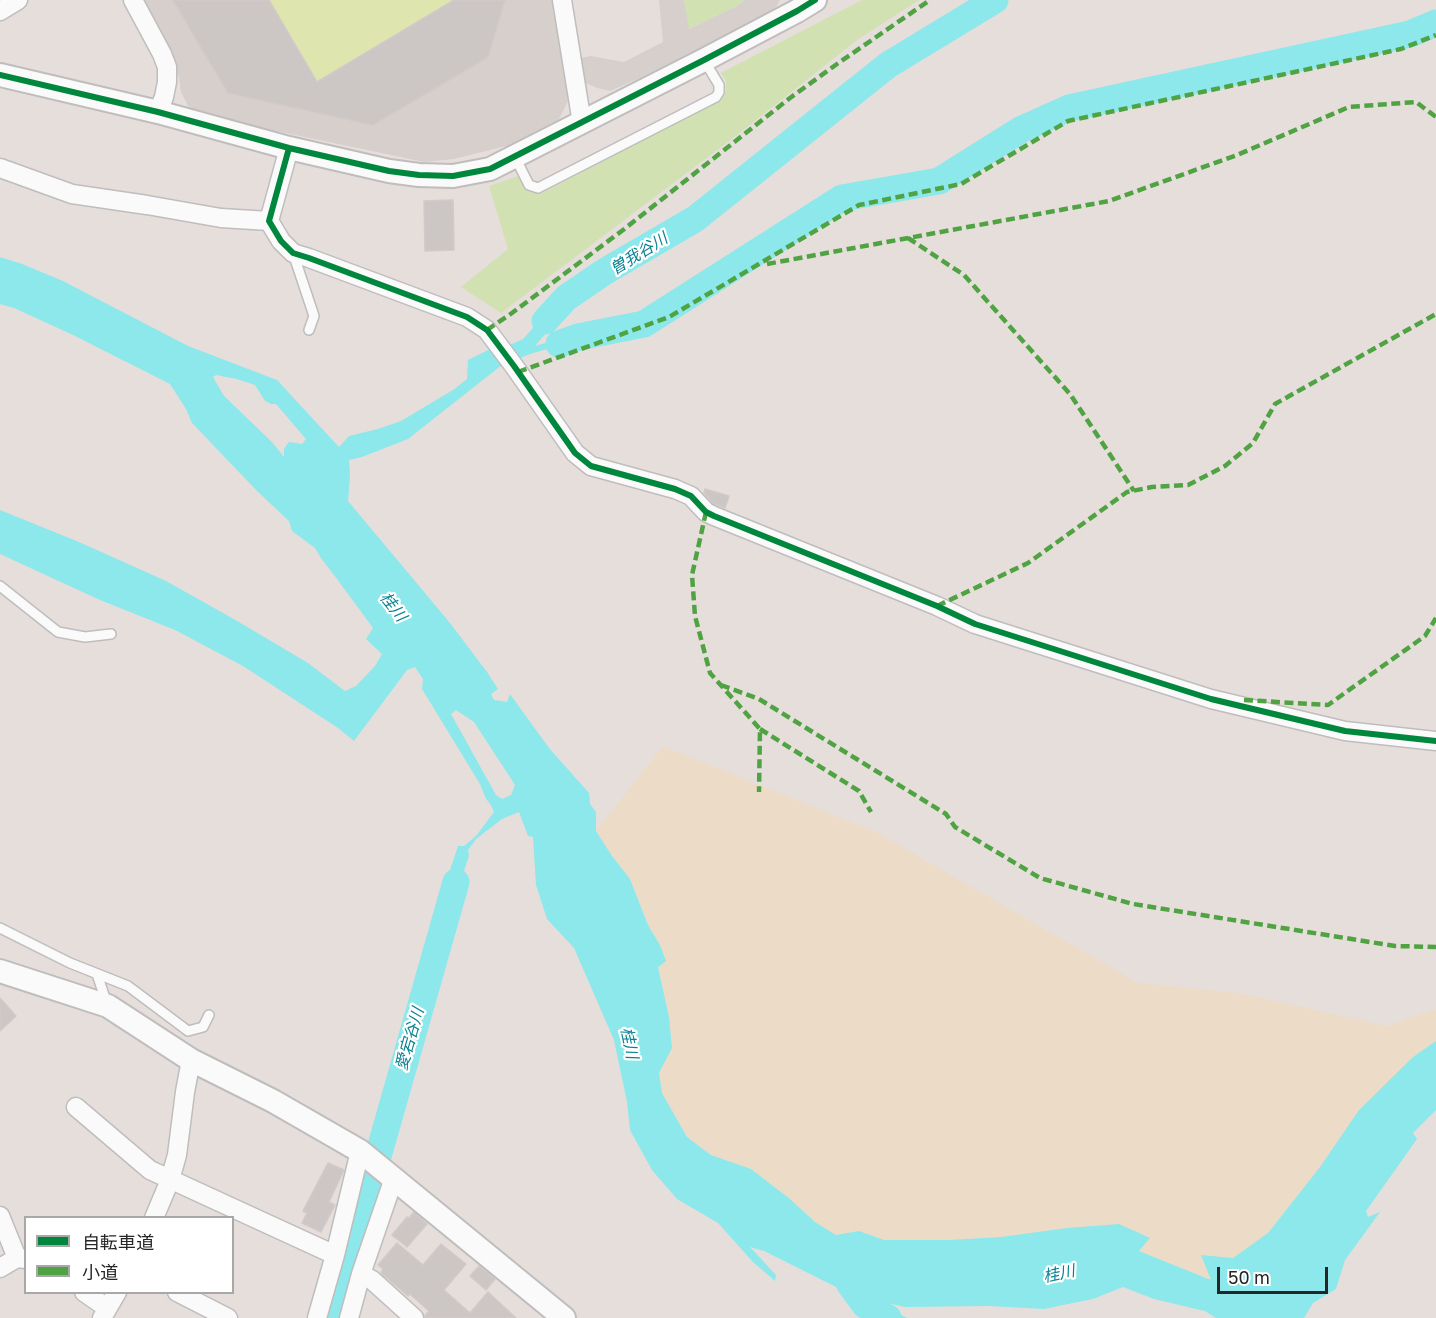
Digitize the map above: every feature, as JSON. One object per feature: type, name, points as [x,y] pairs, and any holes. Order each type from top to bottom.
[{"type":"street","points":[[0,11],[18,0]]},
{"type":"street","points":[[133,0],[167,67],[164,97],[158,112]]},
{"type":"street","points":[[562,0],[582,123]]},
{"type":"street","points":[[0,75],[158,112],[289,148],[389,171],[419,176],[453,176],[490,169],[704,60],[801,3]]},
{"type":"street","points":[[289,148],[269,221],[281,241],[293,253],[467,316],[493,338],[575,453],[591,466],[675,489],[691,496],[706,512],[714,516],[937,606],[975,624],[1211,699],[1345,731],[1436,741]]},
{"type":"street","points":[[0,168],[72,194],[221,218],[269,221]]},
{"type":"street","points":[[0,971],[108,1006],[191,1060],[273,1101],[363,1153],[564,1318]]},
{"type":"street","points":[[155,1216],[170,1180],[177,1155],[191,1060]]},
{"type":"street","points":[[76,1107],[150,1170],[335,1255]]},
{"type":"street","points":[[316,1318],[363,1153]]},
{"type":"street","points":[[349,1318],[390,1175]]},
{"type":"street","points":[[0,1216],[21,1258],[0,1268]]},
{"type":"street","points":[[361,1274],[372,1280],[414,1318]]},
{"type":"street","points":[[86,1294],[109,1306]]},
{"type":"street","points":[[179,1294],[228,1318]]},
{"type":"lane","points":[[515,156],[529,185],[538,188],[716,97],[719,85],[704,60]]},
{"type":"lane","points":[[293,253],[314,316],[309,330]]},
{"type":"lane","points":[[0,586],[58,632],[85,637],[111,634]]},
{"type":"lane","points":[[0,928],[70,963],[128,986],[188,1030],[203,1027],[209,1015]]},
{"type":"lane","points":[[97,974],[108,1006]]},
{"type":"green space","points":[[173,0],[505,0],[488,57],[373,125],[228,93]]},
{"type":"green space","points":[[684,0],[745,0],[688,29]]},
{"type":"green space","points":[[862,0],[919,0],[857,40],[737,135],[501,313],[461,287],[508,249],[489,186],[519,176],[524,188],[531,192],[542,193],[721,100],[726,90],[726,81],[721,73]]},
{"type":"sand","points":[[663,746],[878,833],[1138,983],[1239,993],[1387,1026],[1436,1009],[1436,1041],[1413,1057],[1359,1110],[1320,1167],[1268,1233],[1233,1258],[1212,1280],[1139,1251],[1150,1238],[1001,1237],[884,1240],[859,1231],[836,1235],[815,1222],[751,1169],[711,1155],[687,1137],[662,1093],[659,1073],[672,1048],[669,1017],[658,967],[660,945],[648,925],[630,879],[596,831]]},
{"type":"shaded area","points":[[139,0],[173,0],[228,93],[373,125],[488,57],[505,0],[553,0],[568,101],[559,119],[510,145],[454,159],[424,162],[205,116],[188,106],[181,92],[179,77]]},
{"type":"shaded area","points":[[659,0],[684,0],[689,29],[745,0],[780,0],[769,13],[610,91],[586,83],[580,58],[591,56],[624,62],[663,42]]},
{"type":"water","name":"桂川","points":[[0,257],[63,281],[188,346],[277,380],[339,447],[349,436],[401,421],[453,390],[467,379],[468,360],[488,350],[523,339],[568,289],[572,299],[535,346],[593,331],[595,336],[533,353],[502,365],[408,439],[349,460],[348,501],[450,623],[487,672],[498,689],[491,694],[494,700],[507,702],[510,694],[549,748],[589,793],[590,804],[596,812],[596,831],[630,879],[648,925],[666,961],[658,967],[669,1017],[672,1048],[659,1073],[662,1093],[687,1137],[711,1155],[751,1169],[815,1222],[836,1235],[859,1231],[884,1240],[949,1240],[1001,1237],[1119,1224],[1150,1238],[1139,1251],[1211,1280],[1201,1255],[1233,1258],[1268,1233],[1320,1167],[1359,1110],[1413,1057],[1436,1041],[1436,1110],[1413,1133],[1417,1139],[1366,1211],[1368,1217],[1380,1212],[1345,1260],[1336,1289],[1313,1303],[1304,1318],[1216,1318],[1205,1311],[1154,1299],[1123,1287],[1093,1299],[1044,1309],[989,1306],[905,1307],[883,1302],[883,1305],[907,1318],[886,1318],[842,1290],[764,1251],[750,1247],[776,1275],[775,1281],[753,1262],[718,1223],[677,1199],[652,1170],[630,1130],[627,1102],[614,1040],[574,948],[547,919],[536,885],[533,837],[528,836],[519,812],[502,819],[476,839],[468,850],[469,856],[449,915],[443,918],[444,901],[451,889],[450,870],[458,846],[464,846],[476,836],[494,812],[480,784],[422,689],[423,679],[415,667],[407,670],[354,741],[338,728],[243,666],[175,630],[100,600],[0,554],[0,510],[166,581],[308,663],[345,691],[356,686],[375,666],[382,654],[366,639],[373,628],[315,548],[292,531],[289,521],[192,423],[170,384],[73,335],[0,304]],"holes":[[[216,375],[255,385],[265,401],[276,404],[306,439],[302,444],[289,442],[284,449],[284,457],[272,442],[224,396],[213,377]],[[456,710],[474,722],[515,785],[511,795],[502,799],[496,795],[451,714]]]},
{"type":"building","points":[[173,0],[269,0],[317,82],[454,0],[505,0],[488,57],[373,125],[228,93]]},
{"type":"building","points":[[453,200],[454,250],[425,251],[424,201]]},
{"type":"building","points":[[705,489],[729,496],[725,508],[713,503],[704,493]]},
{"type":"building","points":[[0,998],[16,1016],[0,1031]]},
{"type":"building","points":[[328,1163],[344,1170],[329,1202],[335,1205],[321,1232],[302,1223],[307,1213],[303,1211]]},
{"type":"building","points":[[414,1212],[427,1224],[407,1247],[392,1235]]},
{"type":"building","points":[[397,1243],[423,1265],[441,1244],[466,1264],[444,1290],[470,1313],[488,1292],[516,1318],[425,1318],[429,1311],[381,1273],[383,1269],[378,1265]]},
{"type":"building","points":[[479,1266],[495,1279],[486,1290],[470,1276]]},
{"type":"waterway","name":"曽我谷川","points":[[545,321],[566,298],[604,272],[695,219],[888,65],[995,0]]},
{"type":"waterway","points":[[559,344],[578,337],[644,324],[842,198],[939,181],[1022,129],[1069,108],[1410,34],[1436,23]]},
{"type":"waterway","name":"愛宕谷川","points":[[332,1318],[456,882]]},
{"type":"waterway","points":[[849,1283],[865,1305],[888,1318]]},
{"type":"waterway","points":[[865,1305],[873,1318]]},
{"type":"marked path","points":[[487,330],[623,230],[790,98],[930,0]]},
{"type":"marked path","points":[[518,372],[669,317],[859,205],[961,184],[1068,121],[1401,49],[1436,35]]},
{"type":"marked path","points":[[767,264],[1109,201],[1237,155],[1349,107],[1416,102],[1436,117]]},
{"type":"marked path","points":[[908,238],[964,275],[1070,394],[1134,491]]},
{"type":"marked path","points":[[937,606],[1028,563],[1127,492],[1152,487],[1188,485],[1225,466],[1253,443],[1275,404],[1436,314]]},
{"type":"marked path","points":[[706,512],[692,575],[695,616],[710,673],[760,729],[759,792]]},
{"type":"marked path","points":[[1244,700],[1328,705],[1425,636],[1436,618]]},
{"type":"marked path","points":[[721,685],[759,699],[946,814],[955,827],[1040,878],[1133,904],[1395,946],[1436,947]]},
{"type":"marked path","points":[[760,729],[859,791],[871,812]]},
{"type":"cycle path","points":[[0,75],[158,112],[289,148],[389,171],[453,176],[490,169],[704,60],[815,0]]},
{"type":"cycle path","points":[[289,148],[269,221],[281,241],[293,253],[467,317],[487,330],[575,453],[591,466],[675,489],[691,496],[706,512],[714,516],[937,606],[975,624],[1211,699],[1345,731],[1436,741]]}]
